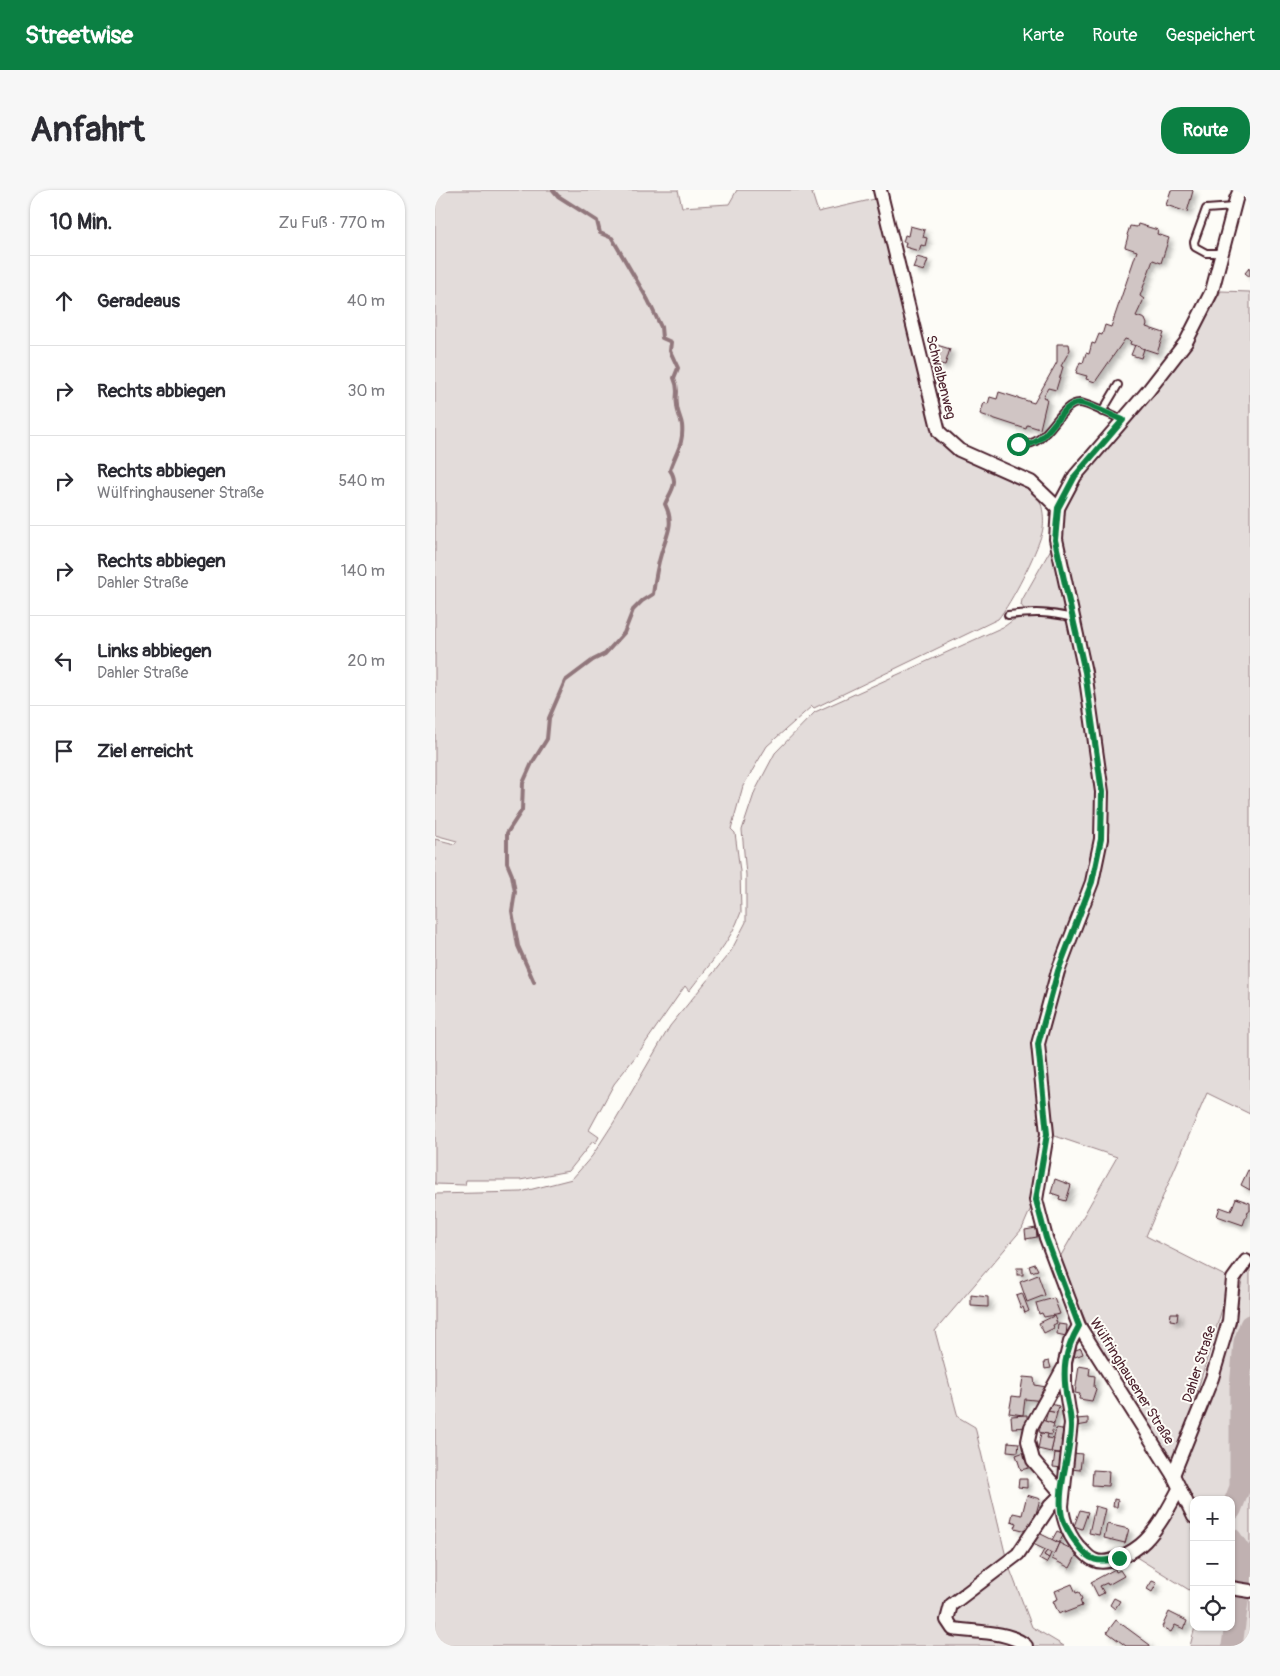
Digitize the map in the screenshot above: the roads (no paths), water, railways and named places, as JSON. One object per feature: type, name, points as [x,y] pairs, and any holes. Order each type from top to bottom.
[{"type":"street","name":"Schwalbenweg","points":[[880,190],[939,432],[959,450],[1031,482],[1058,508]]},
{"type":"street","name":"Wülfringhausener Straße","points":[[1190,1510],[1173,1475],[1079,1326],[1046,1238],[1036,1200],[1047,1134],[1038,1044],[1058,971],[1092,882],[1101,839],[1102,792],[1085,672],[1055,540],[1058,508],[1075,476],[1148,391],[1185,342],[1213,291],[1240,190]]},
{"type":"street","name":"Dahler Straße","points":[[1173,1475],[1212,1378],[1229,1321],[1233,1279],[1245,1261]]},
{"type":"street","points":[[1079,1326],[1070,1342],[1065,1366],[1065,1386],[1071,1424],[1062,1494],[1063,1517],[1070,1534],[1080,1549],[1092,1560],[1119,1558],[1133,1551],[1146,1540],[1179,1490]]},
{"type":"street","points":[[1062,1494],[1033,1460],[1028,1441],[1031,1427],[1065,1366]]},
{"type":"street","points":[[1026,1646],[1020,1641],[1006,1636],[953,1629],[947,1620],[951,1605],[1018,1554],[1050,1506],[1062,1494]]},
{"type":"street","points":[[1235,1589],[1250,1591]]},
{"type":"lane","points":[[1222,254],[1200,251],[1195,247],[1194,242],[1206,209],[1234,207]]},
{"type":"lane","points":[[1102,412],[1118,385]]},
{"type":"lane","points":[[1018,444],[1026,445],[1042,438],[1069,406],[1080,402],[1123,420]]},
{"type":"lane","points":[[1008,615],[1035,612],[1073,618]]},
{"type":"waterway","points":[[534,982],[518,946],[512,911],[515,892],[512,875],[507,863],[507,833],[522,810],[523,783],[532,763],[547,739],[549,718],[565,681],[593,660],[605,654],[624,633],[633,610],[653,594],[658,564],[670,523],[665,504],[674,483],[670,470],[681,443],[682,432],[677,408],[677,386],[674,378],[678,368],[670,351],[671,342],[662,338],[661,327],[648,300],[612,238],[600,233],[597,221],[558,196],[553,190]]},
{"type":"waterway","points":[[1235,1500],[1240,1487],[1240,1388],[1244,1342],[1250,1325]]},
{"type":"waterway","points":[[1232,1646],[1244,1557],[1233,1541]]}]
